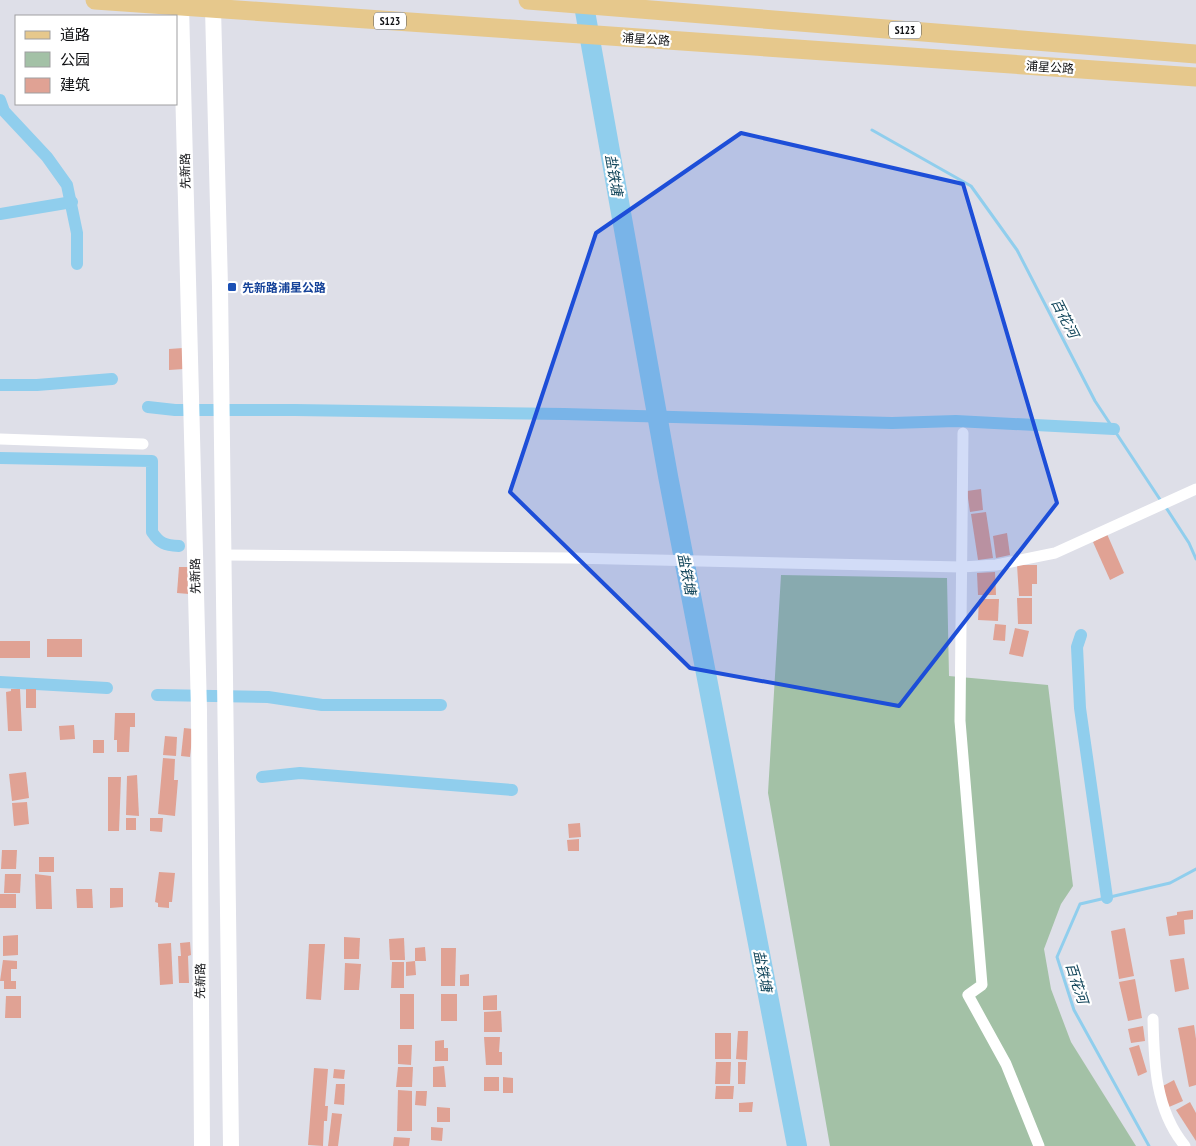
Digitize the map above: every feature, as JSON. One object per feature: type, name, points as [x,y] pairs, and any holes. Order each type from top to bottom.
[{"type":"main road","name":"浦星公路","points":[[96,0],[1196,77]]},
{"type":"main road","name":"浦星公路","points":[[528,0],[1196,54]]},
{"type":"main road","name":"先新路","points":[[181,6],[199,710],[202,1146]]},
{"type":"main road","points":[[213,8],[224,556],[231,1146]]},
{"type":"street","points":[[963,433],[960,721],[982,985],[968,994],[1006,1064],[1039,1146]]},
{"type":"street","points":[[0,439],[143,444]]},
{"type":"street","points":[[224,556],[728,562],[962,568],[996,565],[1055,553],[1196,489]]},
{"type":"street","points":[[1153,1019],[1156,1086],[1163,1104],[1185,1146]]},
{"type":"highlighted area","points":[[741,133],[963,184],[1057,503],[899,706],[690,668],[510,492],[596,233]]},
{"type":"green space","points":[[781,575],[947,578],[949,676],[1048,685],[1073,886],[1061,904],[1044,949],[1051,989],[1071,1042],[1136,1146],[830,1146],[768,793]]},
{"type":"building","points":[[183,348],[184,369],[169,370],[169,349]]},
{"type":"building","points":[[981,489],[983,510],[970,512],[967,491]]},
{"type":"building","points":[[986,512],[993,558],[978,560],[971,514]]},
{"type":"building","points":[[1007,533],[1010,555],[996,558],[993,536]]},
{"type":"building","points":[[1107,534],[1124,573],[1110,580],[1093,542]]},
{"type":"building","points":[[1017,565],[1037,565],[1037,584],[1032,584],[1032,596],[1019,596]]},
{"type":"building","points":[[179,567],[190,567],[189,594],[177,593]]},
{"type":"building","points":[[995,572],[996,595],[978,595],[977,573]]},
{"type":"building","points":[[1017,598],[1032,598],[1032,624],[1018,624]]},
{"type":"building","points":[[979,599],[999,599],[998,621],[978,620]]},
{"type":"building","points":[[995,624],[1006,625],[1005,641],[993,640]]},
{"type":"building","points":[[1015,628],[1029,631],[1023,657],[1009,654]]},
{"type":"building","points":[[47,639],[82,639],[82,657],[47,657]]},
{"type":"building","points":[[0,641],[30,641],[30,658],[0,658]]},
{"type":"building","points":[[11,689],[20,689],[22,731],[8,731],[6,692],[11,691]]},
{"type":"building","points":[[26,689],[36,689],[36,708],[26,708]]},
{"type":"building","points":[[115,713],[135,713],[135,727],[130,727],[129,752],[117,752],[117,740],[114,740]]},
{"type":"building","points":[[74,725],[75,739],[60,740],[59,726]]},
{"type":"building","points":[[184,728],[193,729],[190,757],[181,756]]},
{"type":"building","points":[[165,736],[177,737],[176,756],[163,755]]},
{"type":"building","points":[[93,740],[104,740],[104,753],[93,753]]},
{"type":"building","points":[[163,758],[175,759],[174,780],[178,780],[175,816],[158,814]]},
{"type":"building","points":[[26,772],[29,798],[12,801],[9,774]]},
{"type":"building","points":[[137,775],[139,816],[126,815],[127,776]]},
{"type":"building","points":[[108,777],[121,777],[119,831],[108,831]]},
{"type":"building","points":[[27,802],[29,824],[14,826],[12,803]]},
{"type":"building","points":[[126,818],[136,818],[136,830],[126,830]]},
{"type":"building","points":[[150,818],[163,818],[162,832],[150,831]]},
{"type":"building","points":[[580,823],[581,837],[569,838],[568,824]]},
{"type":"building","points":[[579,839],[579,851],[568,851],[567,840]]},
{"type":"building","points":[[2,850],[17,850],[16,869],[1,869]]},
{"type":"building","points":[[39,857],[54,857],[54,872],[39,872]]},
{"type":"building","points":[[159,872],[175,873],[172,902],[169,902],[169,908],[158,907],[158,903],[155,902]]},
{"type":"building","points":[[5,874],[21,874],[20,893],[4,893]]},
{"type":"building","points":[[35,874],[51,876],[52,909],[36,909]]},
{"type":"building","points":[[110,888],[123,888],[123,907],[110,908]]},
{"type":"building","points":[[76,889],[92,889],[93,908],[77,908]]},
{"type":"building","points":[[0,894],[16,894],[16,908],[0,908]]},
{"type":"building","points":[[1193,910],[1193,919],[1184,920],[1185,934],[1169,936],[1166,917],[1177,915],[1177,912]]},
{"type":"building","points":[[1125,928],[1134,976],[1119,979],[1111,931]]},
{"type":"building","points":[[18,935],[18,955],[3,956],[3,936]]},
{"type":"building","points":[[344,937],[360,938],[359,959],[344,959]]},
{"type":"building","points":[[404,938],[405,960],[390,960],[389,939]]},
{"type":"building","points":[[190,942],[191,955],[188,956],[189,983],[179,983],[178,956],[181,956],[180,943]]},
{"type":"building","points":[[171,943],[173,984],[160,985],[158,944]]},
{"type":"building","points":[[309,944],[325,944],[321,1000],[306,999]]},
{"type":"building","points":[[425,947],[426,961],[415,961],[415,948]]},
{"type":"building","points":[[441,948],[456,948],[455,986],[441,986]]},
{"type":"building","points":[[1184,958],[1189,989],[1175,992],[1170,960]]},
{"type":"building","points":[[3,960],[17,961],[17,969],[11,969],[11,981],[16,981],[16,989],[4,989],[4,981],[0,981]]},
{"type":"building","points":[[415,961],[416,975],[406,976],[406,962]]},
{"type":"building","points":[[392,962],[404,962],[404,988],[391,988]]},
{"type":"building","points":[[345,963],[361,964],[359,990],[344,990]]},
{"type":"building","points":[[469,974],[469,986],[460,986],[460,975]]},
{"type":"building","points":[[1135,979],[1142,1018],[1128,1021],[1119,982]]},
{"type":"building","points":[[400,994],[414,994],[414,1029],[400,1029]]},
{"type":"building","points":[[441,994],[457,994],[457,1021],[441,1021]]},
{"type":"building","points":[[497,995],[497,1010],[483,1010],[483,996]]},
{"type":"building","points":[[6,996],[21,996],[21,1018],[5,1018]]},
{"type":"building","points":[[501,1011],[502,1032],[484,1032],[484,1012]]},
{"type":"building","points":[[1194,1025],[1196,1039],[1196,1085],[1189,1087],[1178,1028]]},
{"type":"building","points":[[1143,1026],[1145,1041],[1131,1043],[1128,1029]]},
{"type":"building","points":[[738,1031],[748,1031],[747,1060],[736,1059]]},
{"type":"building","points":[[715,1033],[731,1033],[731,1059],[715,1059]]},
{"type":"building","points":[[484,1037],[500,1037],[499,1052],[502,1052],[502,1065],[486,1065]]},
{"type":"building","points":[[444,1040],[444,1048],[448,1048],[448,1061],[435,1061],[435,1041]]},
{"type":"building","points":[[398,1045],[412,1045],[411,1065],[398,1064]]},
{"type":"building","points":[[1139,1045],[1147,1072],[1138,1076],[1129,1048]]},
{"type":"building","points":[[716,1062],[731,1062],[730,1084],[715,1084]]},
{"type":"building","points":[[738,1062],[746,1062],[745,1084],[738,1084]]},
{"type":"building","points":[[444,1066],[446,1087],[433,1087],[433,1067]]},
{"type":"building","points":[[398,1067],[413,1067],[412,1087],[396,1087]]},
{"type":"building","points":[[314,1068],[328,1069],[325,1106],[328,1106],[327,1121],[324,1121],[323,1146],[308,1145]]},
{"type":"building","points":[[334,1069],[345,1070],[344,1079],[333,1078]]},
{"type":"building","points":[[484,1077],[499,1077],[499,1091],[484,1091]]},
{"type":"building","points":[[503,1077],[513,1078],[513,1093],[503,1093]]},
{"type":"building","points":[[1174,1080],[1183,1101],[1169,1107],[1161,1087]]},
{"type":"building","points":[[336,1084],[345,1084],[344,1105],[334,1104]]},
{"type":"building","points":[[716,1086],[734,1086],[733,1099],[715,1099]]},
{"type":"building","points":[[398,1090],[412,1091],[412,1131],[397,1131]]},
{"type":"building","points":[[416,1091],[427,1091],[426,1106],[415,1105]]},
{"type":"building","points":[[753,1102],[752,1112],[739,1112],[739,1103]]},
{"type":"building","points":[[1190,1102],[1196,1113],[1196,1141],[1176,1110]]},
{"type":"building","points":[[437,1107],[450,1108],[450,1122],[437,1122]]},
{"type":"building","points":[[332,1113],[342,1114],[338,1146],[328,1146]]},
{"type":"building","points":[[431,1127],[443,1128],[442,1141],[431,1140]]},
{"type":"building","points":[[394,1137],[410,1138],[409,1146],[393,1146]]},
{"type":"waterway","name":"盐铁塘","points":[[583,0],[668,476],[797,1146]]},
{"type":"waterway","points":[[0,100],[4,111],[47,157],[67,185],[77,233],[77,264]]},
{"type":"waterway","name":"百花河","points":[[872,130],[971,186],[1017,250],[1095,401],[1161,501]]},
{"type":"waterway","points":[[0,214],[72,202]]},
{"type":"waterway","points":[[0,385],[37,385],[112,379]]},
{"type":"waterway","points":[[148,407],[175,410],[564,414],[892,423],[956,421],[1114,429]]},
{"type":"waterway","points":[[0,458],[152,461],[152,532],[163,543],[179,546]]},
{"type":"waterway","name":"百花河","points":[[1165,506],[1189,543],[1196,559]]},
{"type":"waterway","points":[[1081,635],[1077,647],[1080,708],[1107,898]]},
{"type":"waterway","points":[[0,682],[107,688]]},
{"type":"waterway","points":[[157,695],[268,697],[322,705],[441,705]]},
{"type":"waterway","points":[[262,777],[300,773],[512,790]]},
{"type":"waterway","name":"百花河","points":[[1149,1146],[1074,1010],[1057,957],[1080,904],[1170,883],[1196,869]]},
{"type":"place","name":"先新路浦星公路","points":[[232,287]]}]
